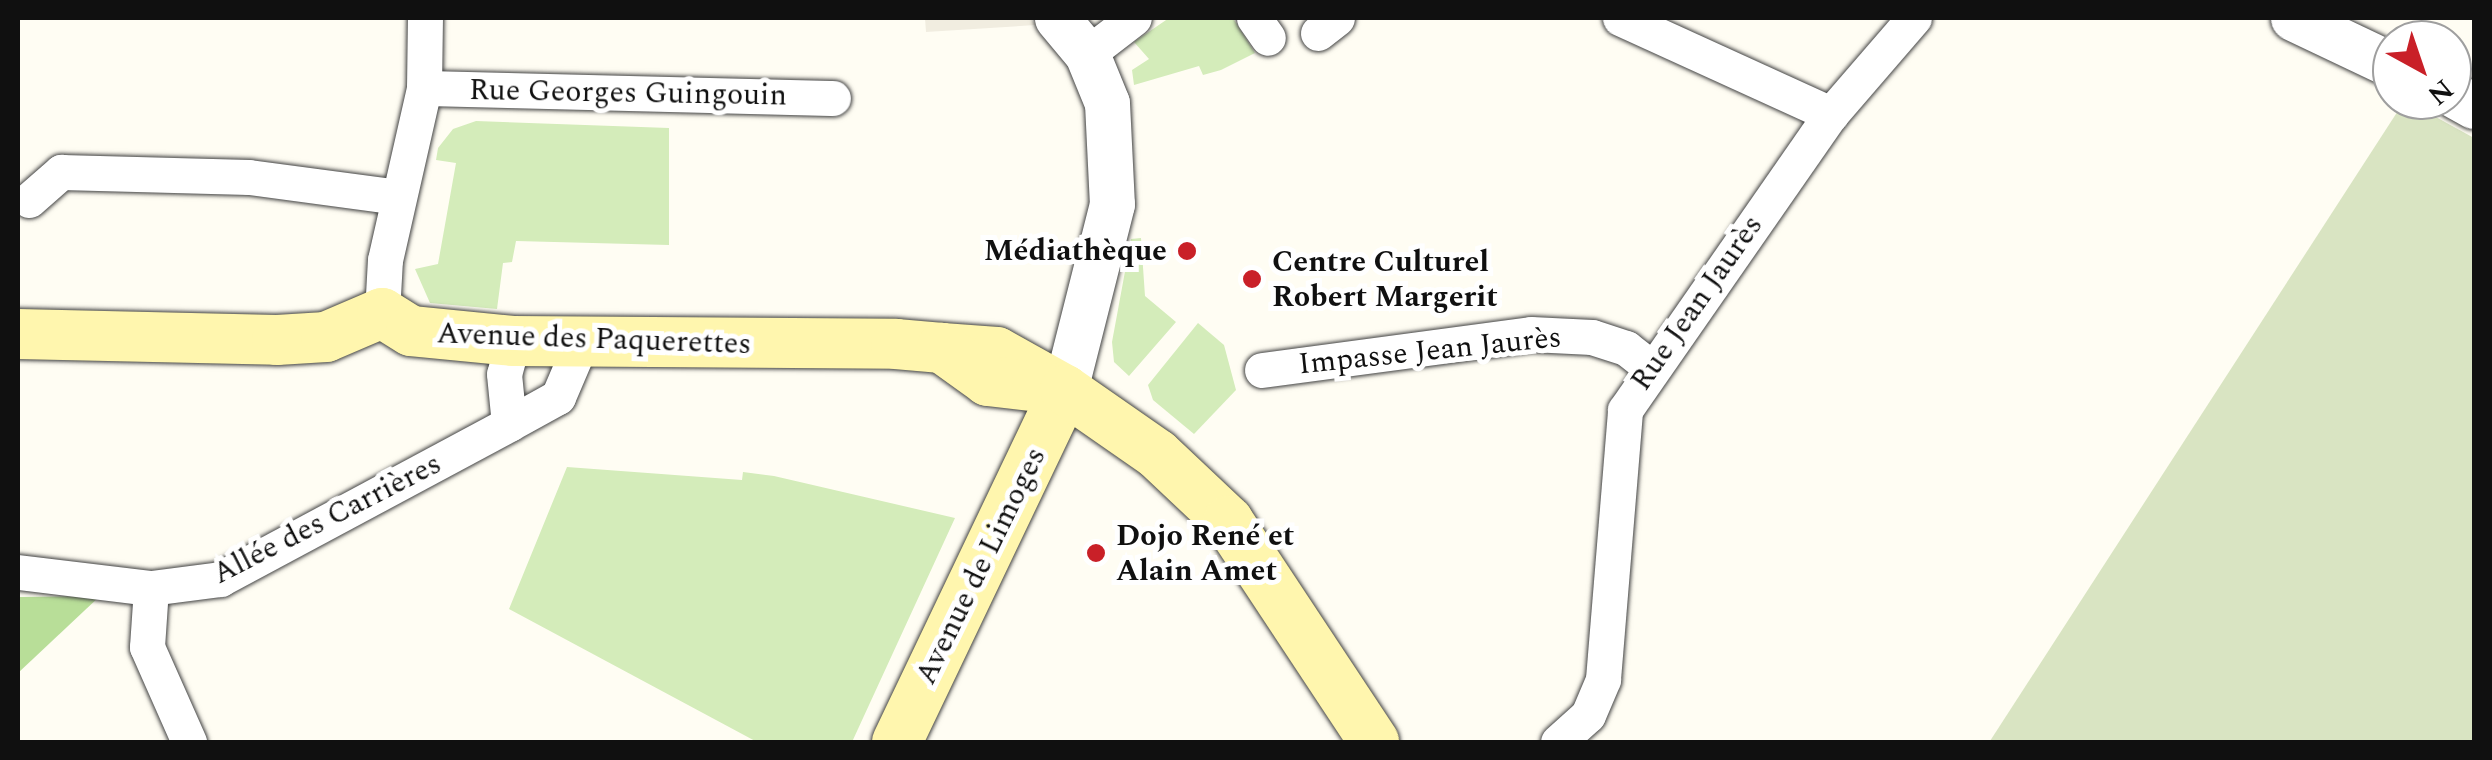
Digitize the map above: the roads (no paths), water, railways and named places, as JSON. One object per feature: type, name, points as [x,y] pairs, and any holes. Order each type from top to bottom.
[{"type":"main road","name":"Avenue des Paquerettes","points":[[382,313],[411,331],[512,341],[942,348],[988,381],[1065,390]]},
{"type":"main road","points":[[18,334],[278,340],[326,337],[382,313]]},
{"type":"main road","points":[[1065,390],[1157,454],[1228,521],[1379,737]]},
{"type":"main road","name":"Avenue de Limoges","points":[[898,742],[1065,390]]},
{"type":"street","points":[[382,313],[398,197],[424,88],[424,18]]},
{"type":"street","points":[[1057,18],[1087,54],[1108,102],[1112,204],[1065,390]]},
{"type":"street","points":[[1087,54],[1134,18]]},
{"type":"street","points":[[1620,18],[1830,114]]},
{"type":"street","name":"Rue Jean Jaurès","points":[[1558,742],[1588,716],[1603,680],[1625,410],[1650,367],[1830,114],[1914,18]]},
{"type":"street","points":[[2294,18],[2372,55]]},
{"type":"street","name":"Rue Georges Guingouin","points":[[424,88],[833,98]]},
{"type":"street","points":[[29,200],[61,172],[249,178],[398,197]]},
{"type":"street","name":"Impasse Jean Jaurès","points":[[1262,370],[1531,334],[1592,336],[1626,348],[1650,367]]},
{"type":"street","points":[[509,424],[504,374],[512,341]]},
{"type":"street","name":"Allée des Carrières","points":[[18,572],[151,588],[220,580],[558,397],[581,343]]},
{"type":"street","points":[[151,588],[147,647],[189,742]]},
{"type":"place","name":"Médiathèque","points":[[1187,251]]},
{"type":"place","name":"Centre Culturel Robert Margerit","points":[[1252,279]]},
{"type":"place","name":"Dojo René et Alain Amet","points":[[1096,553]]}]
